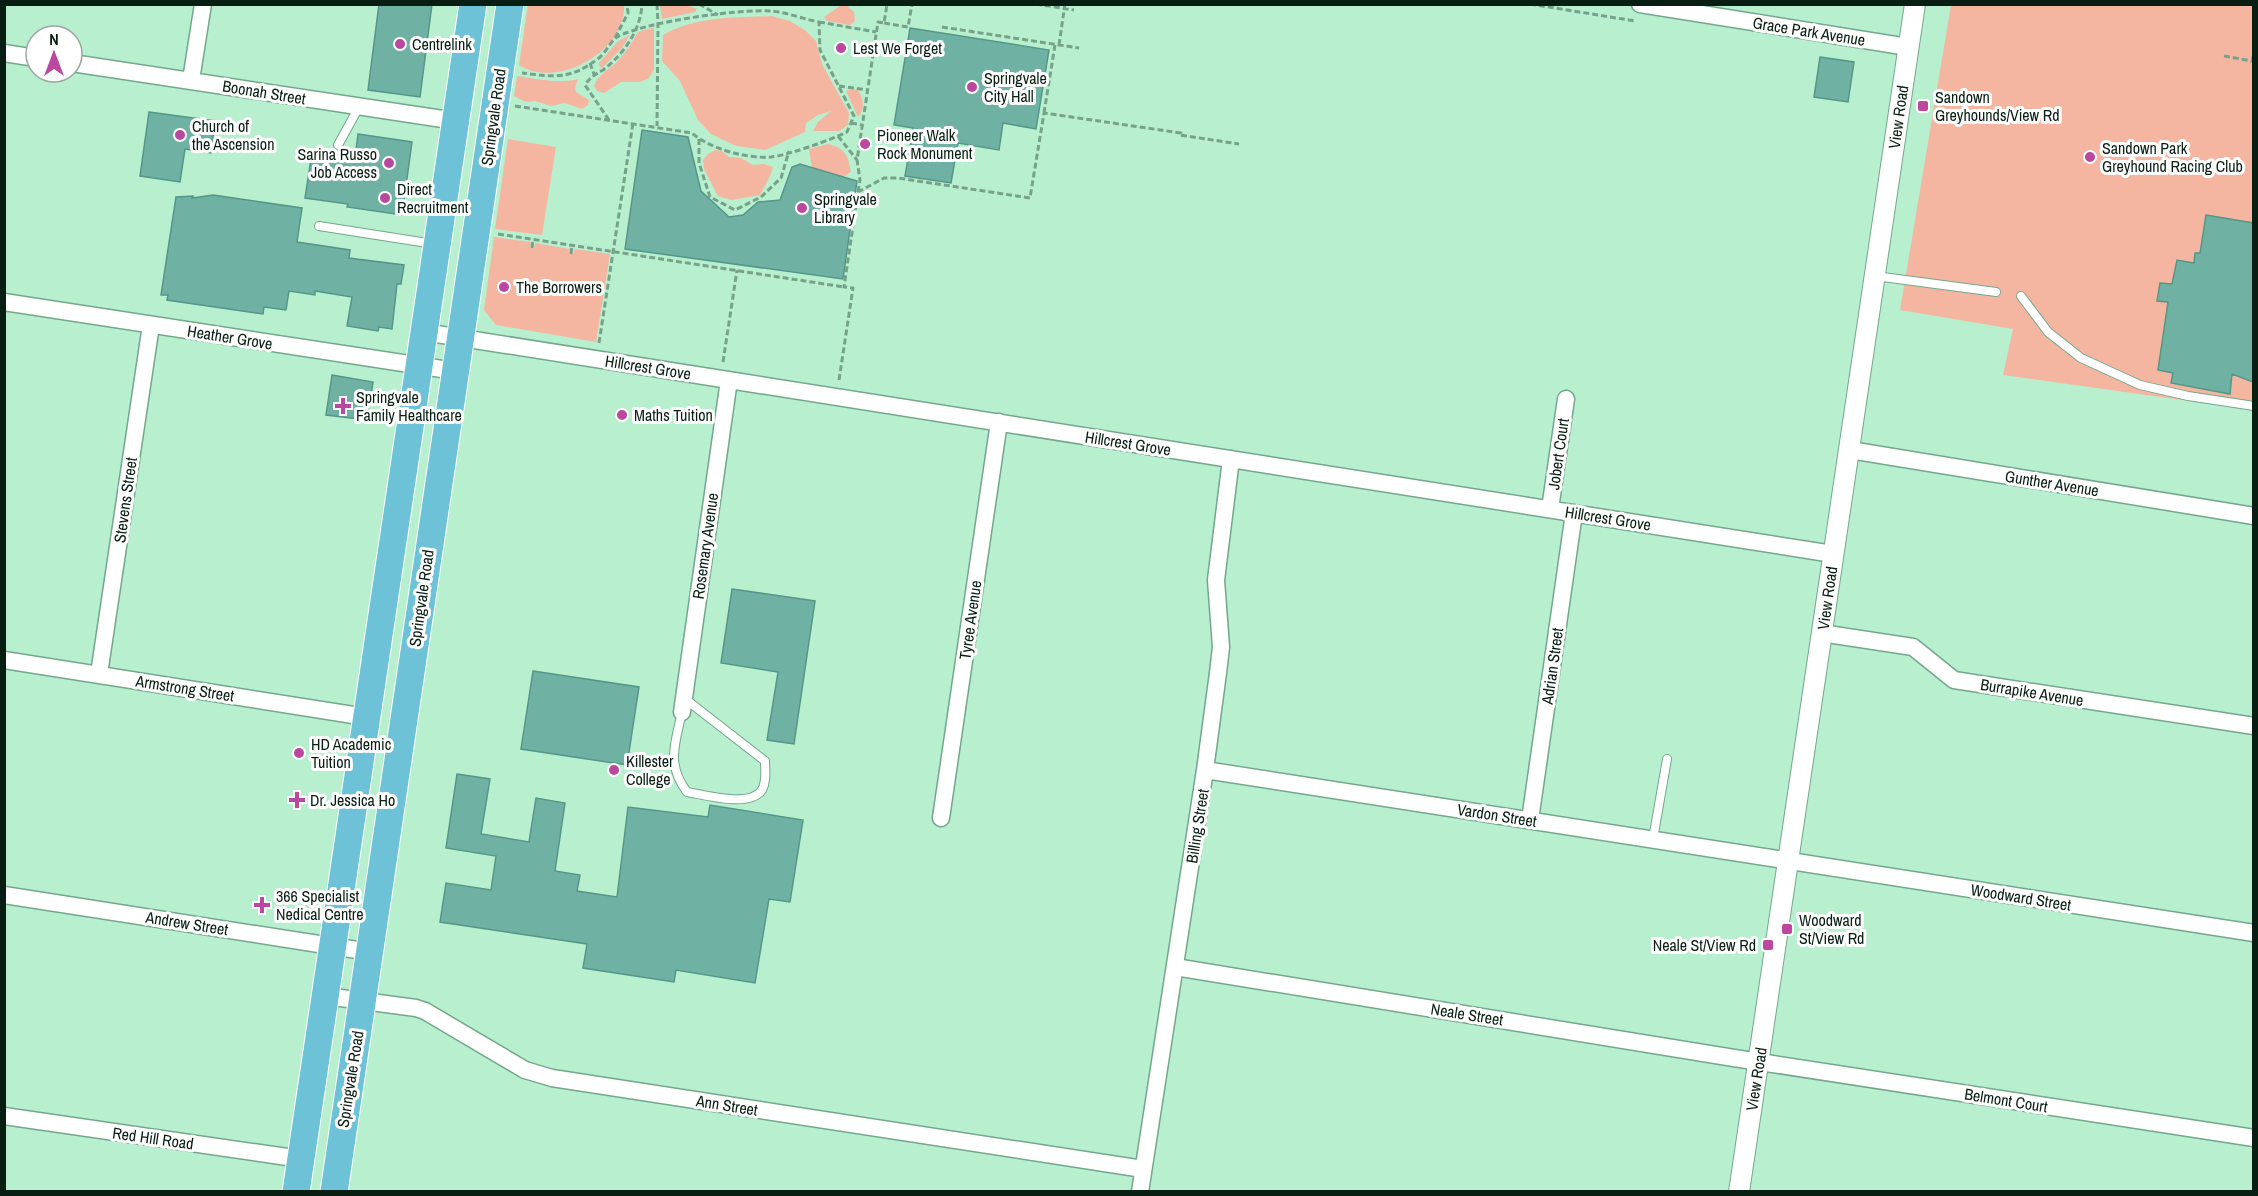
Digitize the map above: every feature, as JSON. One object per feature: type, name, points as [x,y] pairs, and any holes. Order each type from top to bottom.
[{"type":"highway","points":[[297,1191],[473,4]]},
{"type":"highway","name":"Springvale Road","points":[[334,1191],[510,4]]},
{"type":"street","points":[[191,80],[202,4]]},
{"type":"street","name":"Grace Park Avenue","points":[[1640,4],[1908,47]]},
{"type":"street","name":"View Road","points":[[1739,1191],[1915,4]]},
{"type":"street","points":[[4,53],[24,56]]},
{"type":"street","name":"Boonah Street","points":[[84,65],[456,121]]},
{"type":"street","name":"Heather Grove","points":[[4,302],[455,371]]},
{"type":"street","name":"Stevens Street","points":[[99,674],[151,325]]},
{"type":"street","name":"Hillcrest Grove","points":[[424,332],[1833,554]]},
{"type":"street","name":"Rosemary Avenue","points":[[683,705],[729,380]]},
{"type":"street","name":"Jobert Court","points":[[1550,509],[1566,399]]},
{"type":"street","name":"Tyree Avenue","points":[[941,818],[999,422]]},
{"type":"street","name":"Gunther Avenue","points":[[1850,450],[2253,516]]},
{"type":"street","name":"Billing Street","points":[[1140,1191],[1205,770],[1221,647],[1215,580],[1231,459]]},
{"type":"street","name":"Adrian Street","points":[[1530,820],[1575,513]]},
{"type":"street","name":"Burrapike Avenue","points":[[1821,633],[1913,647],[1954,680],[2253,726]]},
{"type":"street","name":"Armstrong Street","points":[[4,660],[366,717]]},
{"type":"street","name":"Vardon Street","points":[[1205,770],[1789,861]]},
{"type":"street","name":"Woodward Street","points":[[1789,861],[2253,933]]},
{"type":"street","name":"Andrew Street","points":[[4,895],[370,952]]},
{"type":"street","name":"Neale Street","points":[[1175,967],[1758,1061]]},
{"type":"street","name":"Ann Street","points":[[326,996],[425,1011],[525,1070],[541,1076],[1143,1169]]},
{"type":"street","name":"Belmont Court","points":[[1758,1061],[2253,1138]]},
{"type":"street","name":"Red Hill Road","points":[[4,1116],[301,1159]]},
{"type":"lane","points":[[338,145],[359,107]]},
{"type":"lane","points":[[319,226],[437,244]]},
{"type":"lane","points":[[1875,276],[1996,292]]},
{"type":"lane","points":[[2020,296],[2048,332],[2081,358],[2140,385],[2188,396],[2253,406]]},
{"type":"lane","points":[[683,705],[765,761],[766,777],[761,791],[751,798],[739,800],[687,792],[676,778],[673,751],[683,705]]},
{"type":"lane","points":[[1653,839],[1667,759]]},
{"type":"path","points":[[517,73],[560,77],[578,72],[601,56],[615,38],[628,13],[627,4]]},
{"type":"path","points":[[609,120],[585,86],[594,74],[621,53],[636,30],[642,4]]},
{"type":"path","points":[[657,4],[657,126]]},
{"type":"path","points":[[699,4],[719,15]]},
{"type":"path","points":[[769,4],[770,11]]},
{"type":"path","points":[[884,23],[887,4]]},
{"type":"path","points":[[844,287],[860,180],[857,160],[878,22],[908,27],[912,4]]},
{"type":"path","points":[[1036,4],[1074,10]]},
{"type":"path","points":[[858,192],[884,178],[898,178],[1030,198],[1064,7]]},
{"type":"path","points":[[615,38],[658,23],[770,11],[876,32]]},
{"type":"path","points":[[512,106],[657,126],[692,133],[699,139],[733,153],[771,157],[847,132],[854,116],[820,50],[819,22]]},
{"type":"path","points":[[942,27],[1078,48]]},
{"type":"path","points":[[2224,56],[2252,61],[2253,53]]},
{"type":"path","points":[[590,63],[594,74]]},
{"type":"path","points":[[838,86],[868,90]]},
{"type":"path","points":[[1044,113],[1239,144]]},
{"type":"path","points":[[599,343],[633,123]]},
{"type":"path","points":[[851,123],[862,124]]},
{"type":"path","points":[[838,136],[857,160]]},
{"type":"path","points":[[699,139],[699,163],[710,197],[735,210],[761,197],[782,178],[789,151]]},
{"type":"path","points":[[493,233],[853,288],[839,380]]},
{"type":"path","points":[[532,248],[533,239]]},
{"type":"path","points":[[571,254],[572,245]]},
{"type":"path","points":[[723,362],[737,270]]},
{"type":"shaded area","points":[[528,5],[624,5],[622,22],[614,37],[602,51],[586,62],[552,73],[535,71],[519,65]]},
{"type":"shaded area","points":[[660,5],[686,5],[697,9],[695,12],[662,19]]},
{"type":"shaded area","points":[[841,5],[846,5],[854,12],[855,21],[850,25],[827,21],[824,17]]},
{"type":"shaded area","name":"Sandown Park Greyhound Racing Club","points":[[1951,5],[2253,5],[2253,410],[2003,375],[2013,329],[1900,310]]},
{"type":"shaded area","points":[[772,16],[790,21],[806,31],[816,41],[822,64],[849,113],[848,125],[839,131],[813,131],[818,122],[831,111],[818,115],[806,123],[805,132],[765,150],[736,146],[711,134],[698,120],[680,81],[662,61],[663,35],[702,21]]},
{"type":"shaded area","points":[[654,27],[654,70],[649,78],[640,82],[621,82],[604,93],[597,91],[594,86],[598,79],[618,61],[638,32]]},
{"type":"shaded area","points":[[630,35],[622,48],[602,68],[599,66],[599,63],[618,41]]},
{"type":"shaded area","points":[[517,76],[555,81],[578,79],[576,92],[589,100],[588,105],[582,109],[565,103],[551,106],[535,101],[526,102],[514,96]]},
{"type":"shaded area","points":[[858,90],[862,101],[863,107],[858,117],[846,91]]},
{"type":"shaded area","points":[[508,139],[556,147],[542,235],[495,229]]},
{"type":"shaded area","points":[[828,144],[842,150],[849,161],[851,172],[843,177],[812,168],[809,149]]},
{"type":"shaded area","points":[[715,150],[722,151],[729,157],[741,158],[753,165],[764,164],[773,167],[760,195],[731,200],[718,196],[704,169],[703,160]]},
{"type":"shaded area","points":[[494,237],[531,242],[530,248],[534,248],[535,243],[570,249],[569,253],[573,254],[575,249],[610,254],[596,342],[496,325],[484,310]]},
{"type":"building","name":"Centrelink","points":[[379,4],[432,4],[420,97],[368,90]]},
{"type":"building","name":"Springvale City Hall","points":[[910,28],[1049,50],[1036,129],[1003,123],[999,150],[958,143],[951,183],[905,176],[913,128],[894,125]]},
{"type":"building","points":[[1820,57],[1854,62],[1848,102],[1814,97]]},
{"type":"building","name":"Church of the Ascension","points":[[149,112],[215,121],[211,153],[185,149],[180,182],[140,176]]},
{"type":"building","name":"Springvale Library","points":[[642,130],[688,137],[701,191],[729,217],[743,215],[758,202],[780,200],[792,167],[800,164],[857,181],[843,279],[625,249]]},
{"type":"building","points":[[358,134],[412,142],[402,215],[305,198],[312,152],[355,158]]},
{"type":"building","points":[[213,195],[302,208],[297,242],[350,250],[349,258],[404,265],[401,284],[397,284],[392,329],[379,327],[378,331],[347,326],[352,297],[315,291],[315,295],[289,291],[286,310],[264,307],[263,314],[167,300],[168,295],[161,295],[176,197],[193,196],[192,198]]},
{"type":"building","points":[[2206,215],[2253,223],[2253,382],[2232,374],[2230,394],[2171,383],[2173,373],[2158,370],[2168,302],[2157,301],[2160,283],[2172,284],[2177,260],[2194,263],[2195,253],[2200,253]]},
{"type":"building","points":[[332,375],[373,382],[367,420],[326,415]]},
{"type":"building","points":[[732,589],[815,601],[794,744],[767,740],[778,672],[721,663]]},
{"type":"building","points":[[533,671],[639,687],[627,765],[521,749]]},
{"type":"building","points":[[457,774],[490,779],[481,834],[529,842],[536,798],[565,803],[555,871],[580,875],[577,891],[617,897],[628,807],[708,817],[710,805],[803,820],[790,902],[769,899],[755,983],[676,970],[674,982],[583,968],[587,944],[440,922],[446,883],[491,890],[496,856],[446,848]]},
{"type":"place","name":"Centrelink","points":[[400,44]]},
{"type":"place","name":"Lest We Forget","points":[[841,48]]},
{"type":"place","name":"Springvale City Hall","points":[[972,87]]},
{"type":"place","name":"Sandown Greyhounds/View Rd","points":[[1923,106]]},
{"type":"place","name":"Church of the Ascension","points":[[180,135]]},
{"type":"place","name":"Pioneer Walk Rock Monument","points":[[865,144]]},
{"type":"place","name":"Sandown Park Greyhound Racing Club","points":[[2090,157]]},
{"type":"place","name":"Sarina Russo Job Access","points":[[389,163]]},
{"type":"place","name":"Direct Recruitment","points":[[385,198]]},
{"type":"place","name":"Springvale Library","points":[[802,208]]},
{"type":"place","name":"The Borrowers","points":[[504,287]]},
{"type":"place","name":"Springvale Family Healthcare","points":[[343,406]]},
{"type":"place","name":"Maths Tuition","points":[[622,415]]},
{"type":"place","name":"HD Academic Tuition","points":[[299,753]]},
{"type":"place","name":"Killester College","points":[[614,770]]},
{"type":"place","name":"Dr. Jessica Ho","points":[[297,800]]},
{"type":"place","name":"366 Specialist Nedical Centre","points":[[262,905]]},
{"type":"place","name":"Woodward St/View Rd","points":[[1787,929]]},
{"type":"place","name":"Neale St/View Rd","points":[[1768,945]]}]
